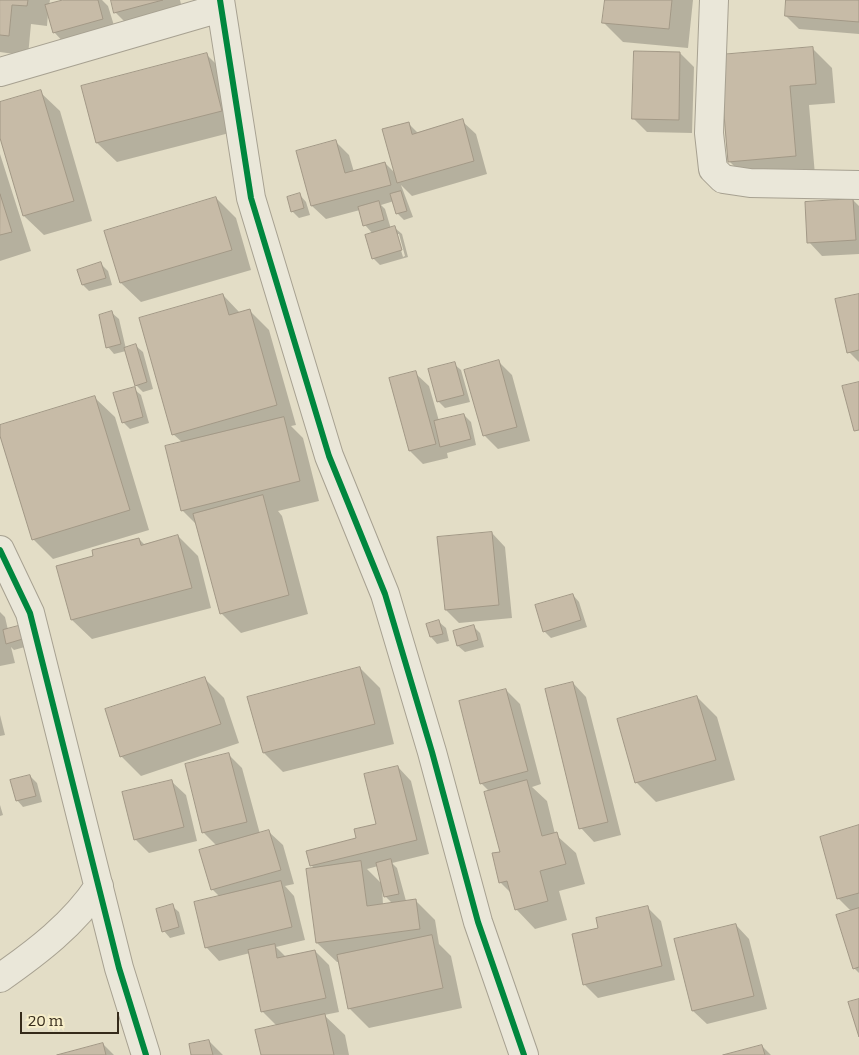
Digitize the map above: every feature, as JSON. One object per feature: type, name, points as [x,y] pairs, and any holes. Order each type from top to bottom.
[{"type":"street","points":[[714,0],[709,133],[714,169],[723,179],[750,183],[859,185]]},
{"type":"street","points":[[0,72],[220,4],[251,198],[329,456],[385,594],[432,752],[478,922],[524,1055]]},
{"type":"street","points":[[0,550],[30,613],[119,968],[146,1055]]},
{"type":"street","points":[[0,978],[34,954],[84,909],[99,886]]},
{"type":"building","points":[[0,0],[28,0],[27,6],[12,5],[9,36],[0,35]]},
{"type":"building","points":[[63,0],[98,0],[103,19],[53,33],[45,5]]},
{"type":"building","points":[[111,0],[163,0],[114,13]]},
{"type":"building","points":[[605,0],[672,0],[669,29],[602,23]]},
{"type":"building","points":[[786,0],[859,0],[859,22],[785,16]]},
{"type":"building","points":[[813,47],[816,84],[790,86],[796,156],[728,162],[719,55]]},
{"type":"building","points":[[634,51],[680,52],[679,120],[632,119]]},
{"type":"building","points":[[207,53],[222,111],[96,143],[81,86]]},
{"type":"building","points":[[41,90],[74,201],[23,216],[0,138],[0,102]]},
{"type":"building","points":[[463,119],[474,161],[397,183],[382,129],[409,122],[412,134]]},
{"type":"building","points":[[336,140],[345,173],[385,162],[391,185],[311,206],[296,151]]},
{"type":"building","points":[[401,191],[407,211],[396,214],[390,194]]},
{"type":"building","points":[[300,193],[304,208],[291,212],[287,197]]},
{"type":"building","points":[[0,194],[12,232],[0,235]]},
{"type":"building","points":[[216,197],[232,250],[120,283],[104,231]]},
{"type":"building","points":[[853,199],[856,240],[807,243],[805,202]]},
{"type":"building","points":[[379,201],[384,220],[363,226],[358,207]]},
{"type":"building","points":[[395,226],[402,250],[372,259],[365,235]]},
{"type":"building","points":[[101,262],[106,278],[82,285],[77,270]]},
{"type":"building","points":[[223,294],[229,315],[250,309],[277,405],[172,435],[139,318]]},
{"type":"building","points":[[859,294],[859,350],[847,353],[835,299]]},
{"type":"building","points":[[112,311],[121,344],[106,348],[99,315]]},
{"type":"building","points":[[136,344],[147,382],[135,386],[124,348]]},
{"type":"building","points":[[499,360],[517,427],[483,436],[464,370]]},
{"type":"building","points":[[455,362],[464,395],[437,402],[428,369]]},
{"type":"building","points":[[416,371],[436,444],[409,451],[389,378]]},
{"type":"building","points":[[859,382],[859,430],[854,431],[842,386]]},
{"type":"building","points":[[135,387],[143,417],[122,423],[113,393]]},
{"type":"building","points":[[95,396],[130,510],[32,540],[0,436],[0,425]]},
{"type":"building","points":[[464,414],[471,439],[440,447],[434,421]]},
{"type":"building","points":[[284,417],[300,481],[181,511],[165,446]]},
{"type":"building","points":[[263,495],[289,595],[220,614],[193,514]]},
{"type":"building","points":[[492,532],[499,605],[445,610],[437,537]]},
{"type":"building","points":[[178,535],[192,588],[71,620],[56,566],[93,556],[92,550],[139,538],[141,545]]},
{"type":"building","points":[[573,594],[581,620],[543,632],[535,605]]},
{"type":"building","points":[[439,620],[443,634],[430,637],[426,624]]},
{"type":"building","points":[[22,625],[26,638],[6,644],[3,630]]},
{"type":"building","points":[[474,625],[478,640],[457,646],[453,631]]},
{"type":"building","points":[[360,667],[375,724],[263,753],[247,697]]},
{"type":"building","points":[[205,677],[221,724],[120,757],[105,709]]},
{"type":"building","points":[[573,682],[608,822],[579,829],[545,689]]},
{"type":"building","points":[[506,689],[528,771],[480,784],[459,701]]},
{"type":"building","points":[[697,696],[716,760],[635,783],[617,719]]},
{"type":"building","points":[[229,753],[247,822],[202,833],[185,764]]},
{"type":"building","points":[[398,766],[417,840],[310,866],[306,851],[356,838],[354,829],[376,824],[364,774]]},
{"type":"building","points":[[30,775],[36,796],[16,801],[10,780]]},
{"type":"building","points":[[172,780],[184,827],[134,840],[122,792]]},
{"type":"building","points":[[527,780],[542,836],[557,832],[566,864],[540,871],[548,901],[515,910],[507,881],[499,883],[492,853],[500,852],[484,792]]},
{"type":"building","points":[[859,825],[859,893],[837,899],[820,837]]},
{"type":"building","points":[[269,830],[281,870],[211,890],[199,850]]},
{"type":"building","points":[[391,859],[399,894],[384,897],[376,863]]},
{"type":"building","points":[[361,861],[367,906],[416,899],[420,929],[316,943],[306,869]]},
{"type":"building","points":[[281,881],[292,927],[205,948],[194,902]]},
{"type":"building","points":[[173,904],[179,927],[162,932],[156,909]]},
{"type":"building","points":[[648,906],[662,966],[583,985],[572,934],[598,928],[596,918]]},
{"type":"building","points":[[859,908],[859,967],[853,969],[836,915]]},
{"type":"building","points":[[736,924],[754,996],[692,1011],[674,939]]},
{"type":"building","points":[[432,935],[443,988],[348,1009],[337,955]]},
{"type":"building","points":[[275,944],[277,958],[315,950],[326,998],[261,1012],[248,950]]},
{"type":"building","points":[[859,999],[859,1037],[848,1002]]},
{"type":"building","points":[[325,1014],[334,1055],[261,1055],[255,1030]]},
{"type":"building","points":[[209,1040],[213,1055],[191,1055],[189,1044]]},
{"type":"building","points":[[103,1043],[106,1055],[57,1055]]},
{"type":"building","points":[[762,1045],[765,1055],[723,1055]]},
{"type":"cycle path","points":[[220,0],[251,198],[329,456],[385,594],[432,752],[478,922],[524,1055]]},
{"type":"cycle path","points":[[0,550],[30,613],[119,968],[146,1055]]}]
